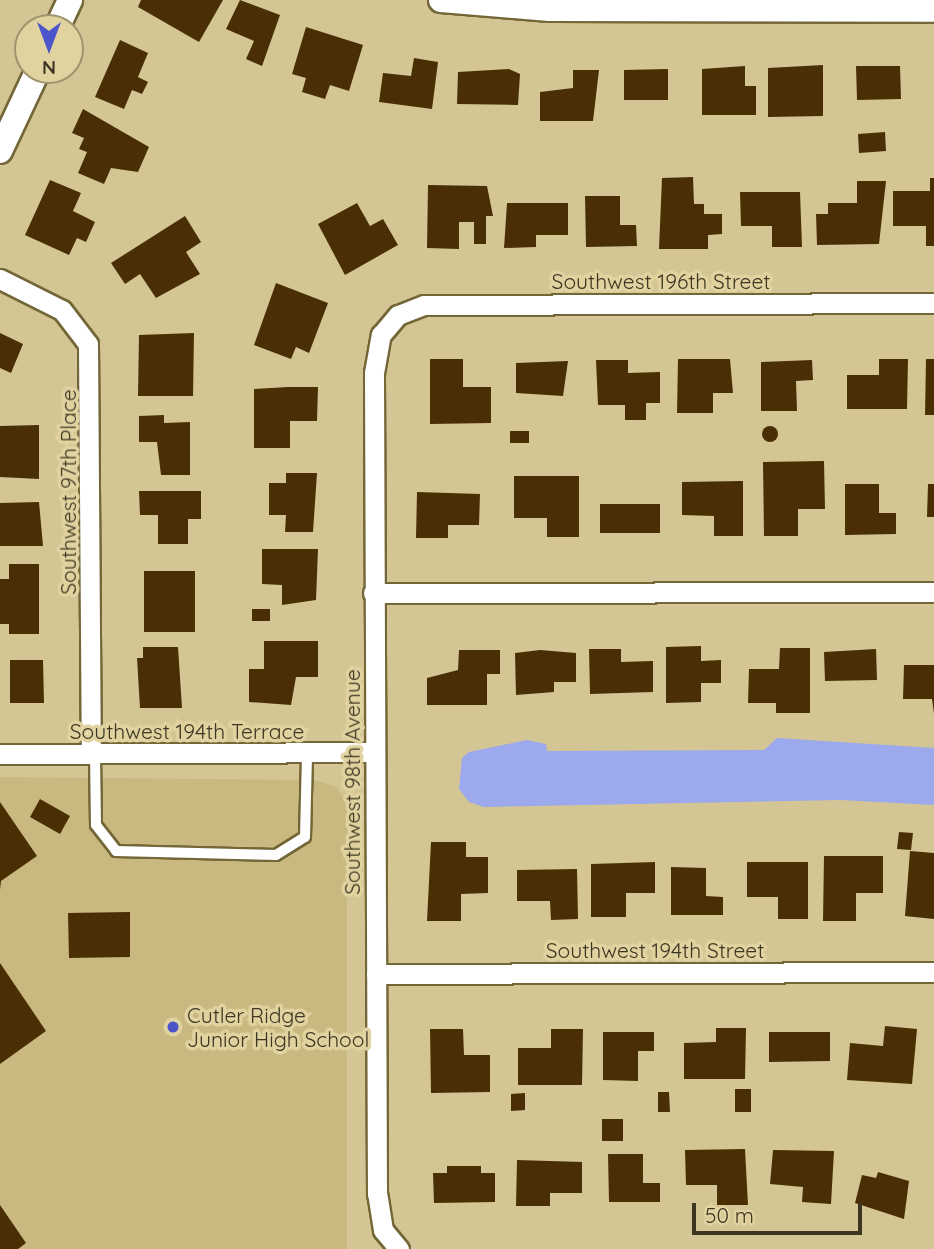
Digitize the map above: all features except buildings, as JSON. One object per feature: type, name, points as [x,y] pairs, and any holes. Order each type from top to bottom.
[{"type":"street","points":[[441,0],[550,9],[790,4],[934,10]]},
{"type":"street","points":[[3,135],[30,84]]},
{"type":"street","name":"Southwest 97th Place","points":[[0,279],[62,310],[88,344],[93,754]]},
{"type":"street","name":"Southwest 196th Street","points":[[392,321],[424,305],[934,303]]},
{"type":"street","name":"Southwest 98th Avenue","points":[[392,321],[375,354],[373,593],[376,1194],[383,1230],[396,1247]]},
{"type":"street","points":[[373,593],[934,592]]},
{"type":"street","name":"Southwest 194th Terrace","points":[[0,754],[375,752]]},
{"type":"street","name":"Southwest 194th Street","points":[[376,974],[934,972]]},
{"type":"lane","points":[[93,754],[96,825],[117,851],[276,855],[304,837],[307,753]]},
{"type":"shaded area","name":"Cutler Ridge Junior High School","points":[[0,777],[315,780],[337,787],[347,804],[347,1249],[0,1249]]},
{"type":"water","points":[[777,738],[934,748],[934,805],[840,800],[484,807],[469,802],[459,789],[462,758],[469,752],[527,740],[546,744],[547,751],[764,750]]},
{"type":"place","name":"Cutler Ridge Junior High School","points":[[173,1027]]}]
